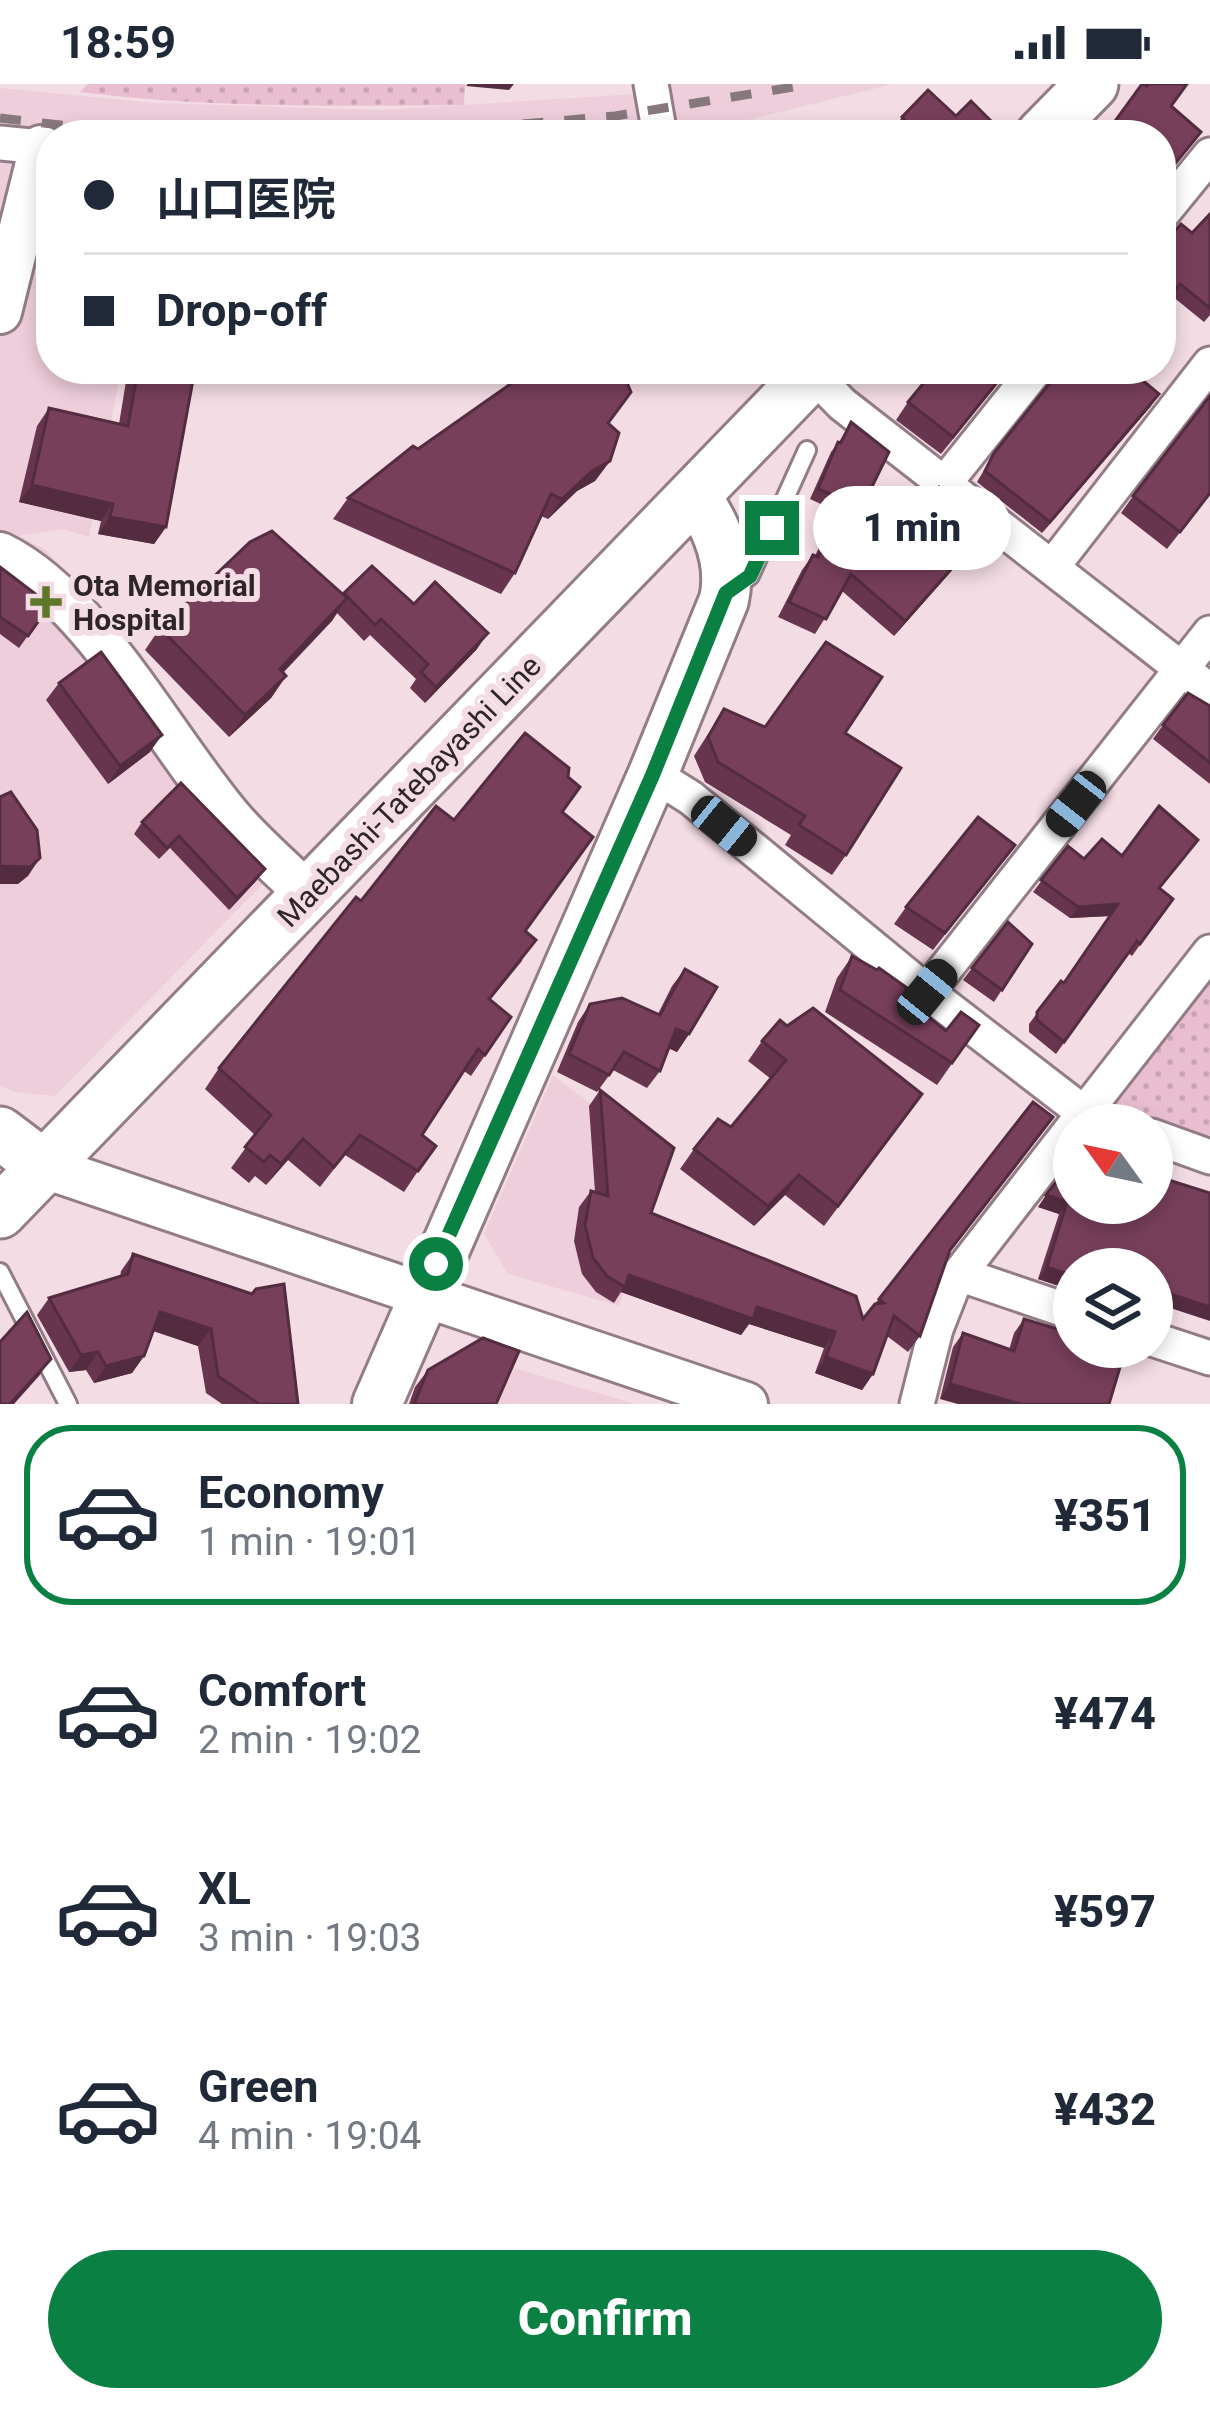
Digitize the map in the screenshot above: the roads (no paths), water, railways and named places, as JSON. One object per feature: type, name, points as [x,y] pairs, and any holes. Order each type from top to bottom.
[{"type":"main road","points":[[1057,120],[1092,84]]},
{"type":"main road","name":"Maebashi-Tatebayashi Line","points":[[0,1212],[23,1165],[308,896],[799,384]]},
{"type":"main road","points":[[377,1404],[653,774],[726,593],[724,556],[715,528],[695,495]]},
{"type":"main road","points":[[0,1133],[23,1165]]},
{"type":"street","points":[[651,84],[657,120]]},
{"type":"street","points":[[0,312],[31,146]]},
{"type":"street","points":[[1176,197],[1210,155]]},
{"type":"street","points":[[1052,567],[1210,364]]},
{"type":"street","points":[[824,384],[842,404],[1210,691]]},
{"type":"street","points":[[944,484],[1024,384]]},
{"type":"street","points":[[0,554],[30,570],[74,614],[122,670],[232,820],[308,896]]},
{"type":"street","points":[[927,992],[1210,632]]},
{"type":"street","points":[[653,774],[691,798],[1058,1104]]},
{"type":"street","points":[[1091,1104],[1210,952]]},
{"type":"street","points":[[1173,1144],[1210,1157]]},
{"type":"street","points":[[917,1404],[936,1329],[959,1274],[1053,1153]]},
{"type":"street","points":[[23,1165],[746,1404]]},
{"type":"street","points":[[959,1274],[1053,1306]]},
{"type":"street","points":[[1173,1346],[1210,1358]]},
{"type":"lane","points":[[726,593],[750,576],[807,450]]},
{"type":"lane","points":[[0,1273],[68,1404]]},
{"type":"railway","points":[[569,120],[812,84]]},
{"type":"railway","points":[[0,118],[36,122]]},
{"type":"place","name":"Ota Memorial Hospital","points":[[46,602]]}]
